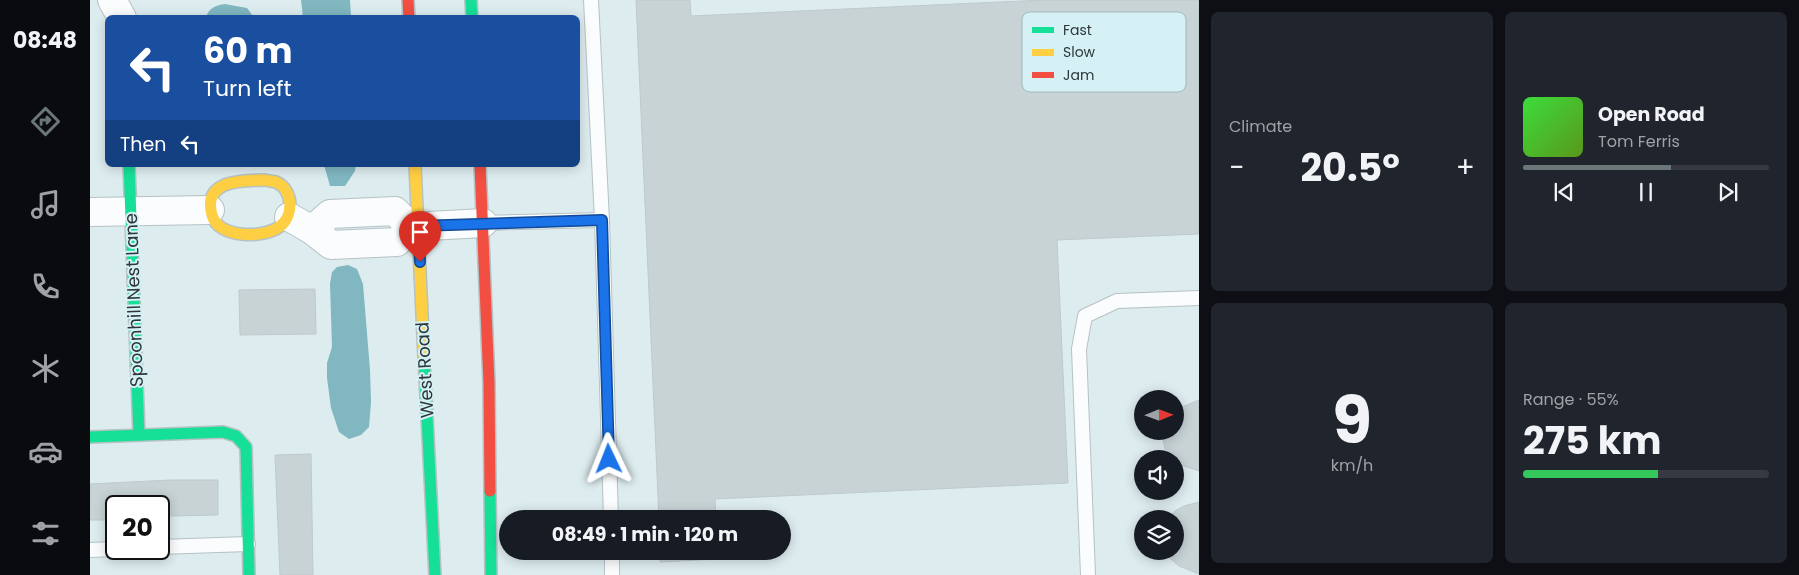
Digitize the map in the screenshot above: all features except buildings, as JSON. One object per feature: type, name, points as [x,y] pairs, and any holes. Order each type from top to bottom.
[{"type":"main road","points":[[408,0],[409,15]]},
{"type":"main road","points":[[472,0],[472,15]]},
{"type":"main road","name":"Spoonhill Nest Lane","points":[[129,167],[139,435]]},
{"type":"main road","name":"West Road","points":[[416,167],[414,226],[435,575]]},
{"type":"main road","points":[[480,167],[489,383],[491,575]]},
{"type":"main road","points":[[265,180],[276,182],[283,188],[300,223],[270,232],[232,234],[216,224],[210,210],[212,196],[227,183],[265,180]]},
{"type":"main road","points":[[90,437],[223,432],[236,436],[246,447],[249,575]]},
{"type":"street","points":[[112,0],[120,15]]},
{"type":"street","points":[[90,212],[210,210]]},
{"type":"street","points":[[300,223],[331,245],[397,242],[414,226],[483,223]]},
{"type":"lane","points":[[591,0],[602,220],[611,510]]},
{"type":"lane","points":[[483,223],[602,220]]},
{"type":"lane","points":[[1088,575],[1079,349],[1085,316],[1117,301],[1199,298]]},
{"type":"lane","points":[[170,547],[248,544]]},
{"type":"lane","points":[[90,550],[105,549]]},
{"type":"lane","points":[[612,560],[612,575]]},
{"type":"water","points":[[301,0],[350,0],[351,15],[303,15]]},
{"type":"water","points":[[225,4],[247,8],[252,15],[207,15],[209,11]]},
{"type":"water","points":[[325,167],[356,167],[345,186],[330,186]]},
{"type":"water","points":[[348,265],[357,269],[363,284],[371,402],[369,427],[361,435],[349,439],[339,432],[331,408],[327,378],[327,363],[332,347],[330,284],[332,272],[337,267]]},
{"type":"traffic: fast","points":[[471,0],[472,15]]},
{"type":"traffic: fast","points":[[129,167],[139,435]]},
{"type":"traffic: fast","points":[[424,357],[435,575]]},
{"type":"traffic: fast","points":[[90,437],[223,432],[236,436],[246,447],[249,575]]},
{"type":"traffic: fast","points":[[490,491],[491,575]]},
{"type":"traffic: slow","points":[[415,167],[424,357]]},
{"type":"traffic: slow","points":[[265,180],[276,182],[282,186],[289,197],[289,210],[284,223],[271,231],[252,235],[231,232],[216,223],[212,215],[210,203],[218,189],[226,184],[235,182],[265,180]]},
{"type":"traffic: jam","points":[[408,0],[409,15]]},
{"type":"traffic: jam","points":[[480,167],[489,383],[490,491]]},
{"type":"route","points":[[420,262],[418,226],[602,220],[609,459]]}]
